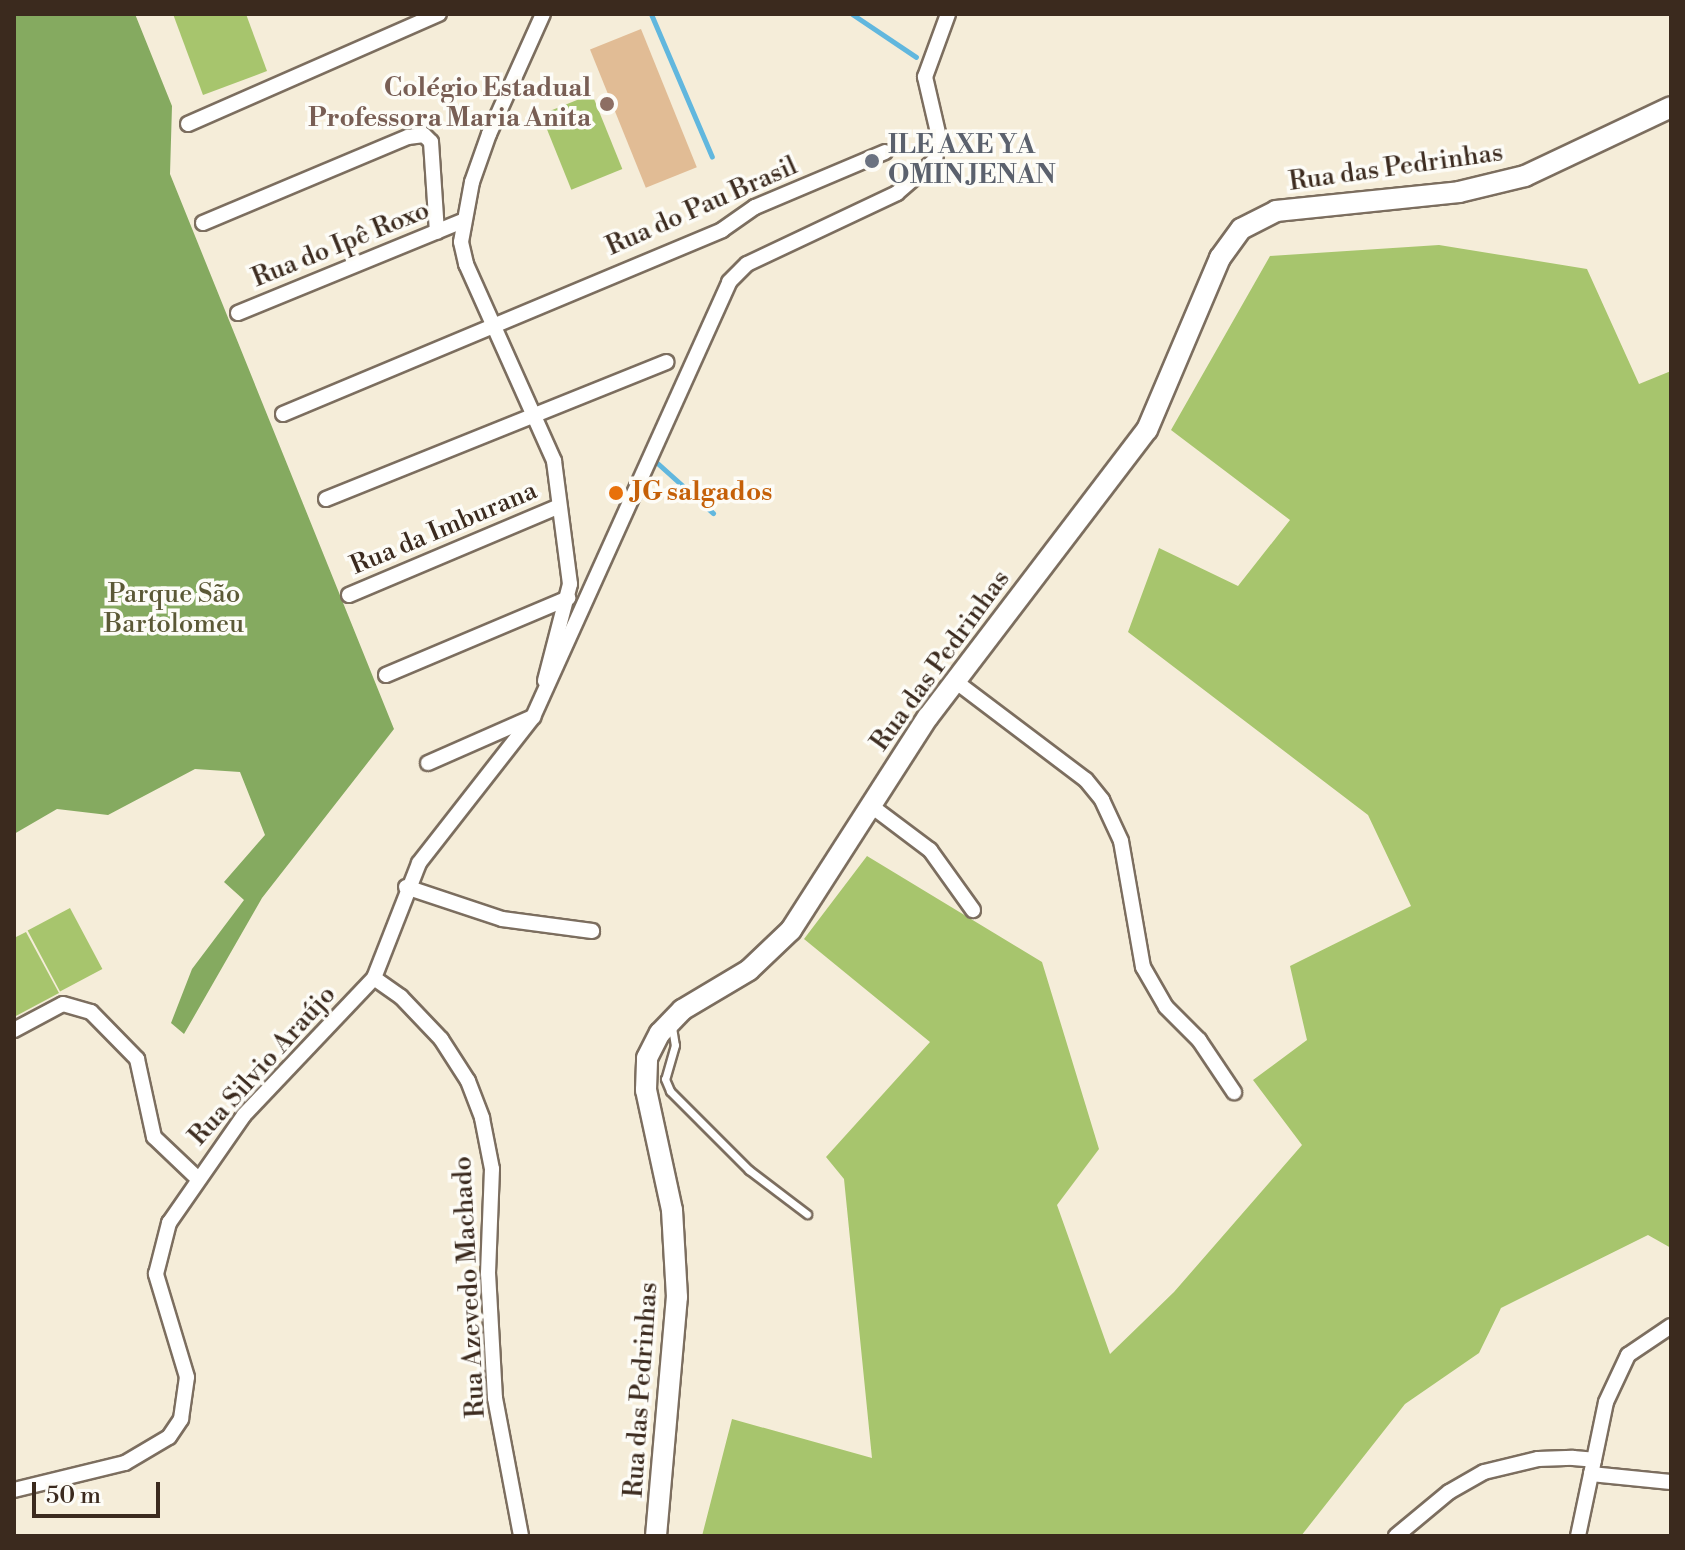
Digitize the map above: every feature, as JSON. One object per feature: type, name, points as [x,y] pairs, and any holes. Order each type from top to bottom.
[{"type":"main road","name":"Rua das Pedrinhas","points":[[656,1536],[677,1297],[672,1210],[645,1072],[651,1048],[670,1021],[772,951],[805,909],[870,805],[955,681],[1147,430],[1220,258],[1241,229],[1276,211],[1459,192],[1525,176],[1671,107]]},
{"type":"street","points":[[188,124],[439,14]]},
{"type":"street","points":[[543,14],[499,108],[462,221],[466,264],[538,417],[554,461],[568,598],[546,663],[545,691]]},
{"type":"street","points":[[374,978],[406,887],[431,846],[499,766],[533,717],[729,282],[747,264],[897,193],[935,160],[939,137],[925,77],[948,14]]},
{"type":"street","points":[[203,223],[408,137],[424,135],[431,142],[437,232]]},
{"type":"street","name":"Rua do Pau Brasil","points":[[283,414],[494,322],[722,230],[755,207],[885,152]]},
{"type":"street","name":"Rua do Ipê Roxo","points":[[238,313],[462,221]]},
{"type":"street","points":[[326,499],[538,417],[666,362]]},
{"type":"street","name":"Rua da Imburana","points":[[349,595],[557,507]]},
{"type":"street","points":[[386,675],[568,598]]},
{"type":"street","points":[[955,681],[1086,780],[1102,800],[1121,841],[1143,967],[1166,1007],[1199,1040],[1234,1092]]},
{"type":"street","points":[[428,763],[533,717]]},
{"type":"street","points":[[870,805],[930,850],[973,910]]},
{"type":"street","points":[[406,887],[502,919],[592,931]]},
{"type":"street","name":"Rua Silvio Araújo","points":[[14,1490],[125,1463],[169,1437],[181,1419],[187,1377],[156,1274],[169,1223],[197,1178],[244,1115],[374,978]]},
{"type":"street","name":"Rua Azevedo Machado","points":[[374,978],[401,997],[441,1039],[468,1081],[482,1118],[492,1169],[488,1262],[495,1398],[521,1536]]},
{"type":"street","points":[[14,1030],[63,1004],[91,1012],[137,1059],[154,1137],[197,1178]]},
{"type":"street","points":[[1578,1536],[1614,1380],[1628,1355],[1670,1329]]},
{"type":"street","points":[[1396,1536],[1449,1492],[1484,1472],[1538,1459],[1671,1482]]},
{"type":"lane","points":[[670,1021],[675,1037],[666,1071],[670,1091],[749,1170],[807,1214]]},
{"type":"green space","name":"Parque São Bartolomeu","points":[[14,14],[135,14],[172,106],[170,174],[394,729],[262,898],[184,1034],[171,1023],[192,969],[244,900],[224,882],[265,835],[240,772],[195,769],[108,815],[57,809],[14,834]]},
{"type":"green space","points":[[173,14],[246,14],[267,71],[203,95]]},
{"type":"green space","points":[[592,94],[622,169],[571,190],[541,115]]},
{"type":"green space","points":[[1439,245],[1587,269],[1639,384],[1671,371],[1671,1248],[1648,1235],[1501,1308],[1479,1353],[1405,1404],[1301,1536],[702,1536],[732,1419],[872,1458],[844,1179],[826,1157],[930,1042],[804,939],[867,856],[1042,962],[1099,1149],[1057,1205],[1110,1354],[1174,1292],[1302,1145],[1253,1080],[1307,1040],[1290,966],[1411,906],[1368,815],[1128,632],[1159,548],[1238,586],[1290,520],[1171,430],[1270,256]]},
{"type":"green space","points":[[70,908],[102,969],[60,991],[28,931]]},
{"type":"green space","points":[[26,932],[59,993],[14,1017],[14,938]]},
{"type":"building","points":[[641,29],[697,167],[646,188],[590,50]]},
{"type":"waterway","points":[[651,14],[712,157]]},
{"type":"waterway","points":[[852,14],[916,57]]},
{"type":"waterway","points":[[655,461],[713,513]]},
{"type":"place","name":"Colégio Estadual Professora Maria Anita","points":[[607,104]]},
{"type":"place","name":"ILE AXE YA OMIN JENAN","points":[[872,161]]},
{"type":"place","name":"JG salgados","points":[[616,493]]}]
